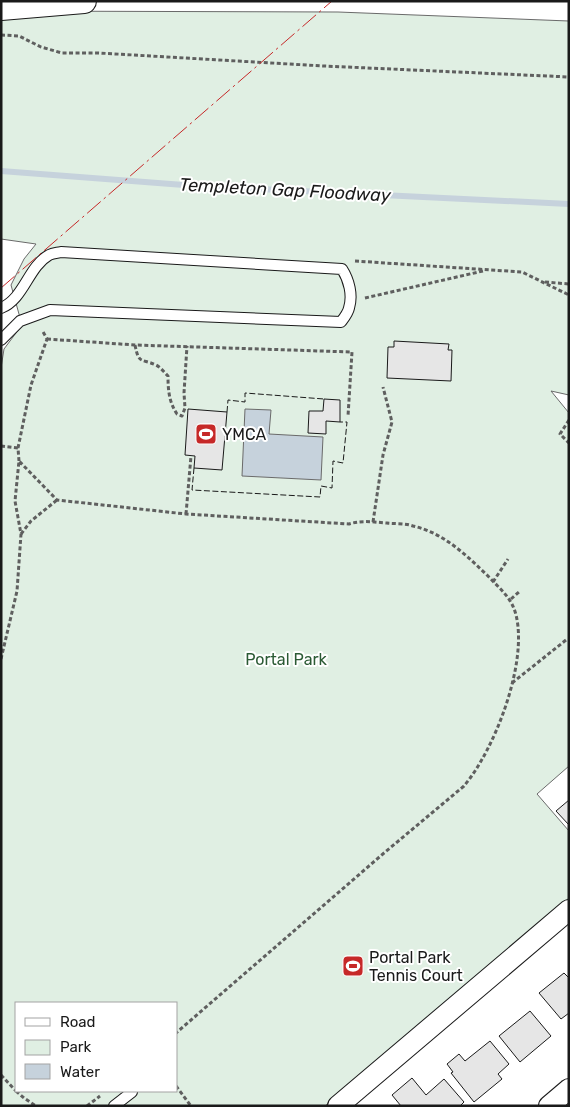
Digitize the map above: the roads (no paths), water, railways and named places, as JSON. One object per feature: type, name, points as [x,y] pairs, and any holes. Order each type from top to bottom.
[{"type":"street","points":[[1,8],[84,1]]},
{"type":"street","points":[[338,1106],[569,910]]},
{"type":"street","points":[[549,1106],[569,1089]]},
{"type":"lane","points":[[1,308],[8,305],[39,264],[50,255],[61,252],[342,269],[348,279],[350,302],[349,309],[341,322],[50,310],[20,321],[1,340]]},
{"type":"lane","points":[[114,1106],[132,1092]]},
{"type":"water","points":[[245,409],[271,410],[269,434],[323,437],[321,480],[242,476]]},
{"type":"waterway","name":"Templeton Gap Floodway","points":[[1,171],[197,186],[569,204]]},
{"type":"place","name":"YMCA","points":[[206,434]]},
{"type":"place","name":"Portal Park Tennis Court","points":[[353,966]]},
{"type":"park label","name":"Portal Park","points":[[286,659]]}]
